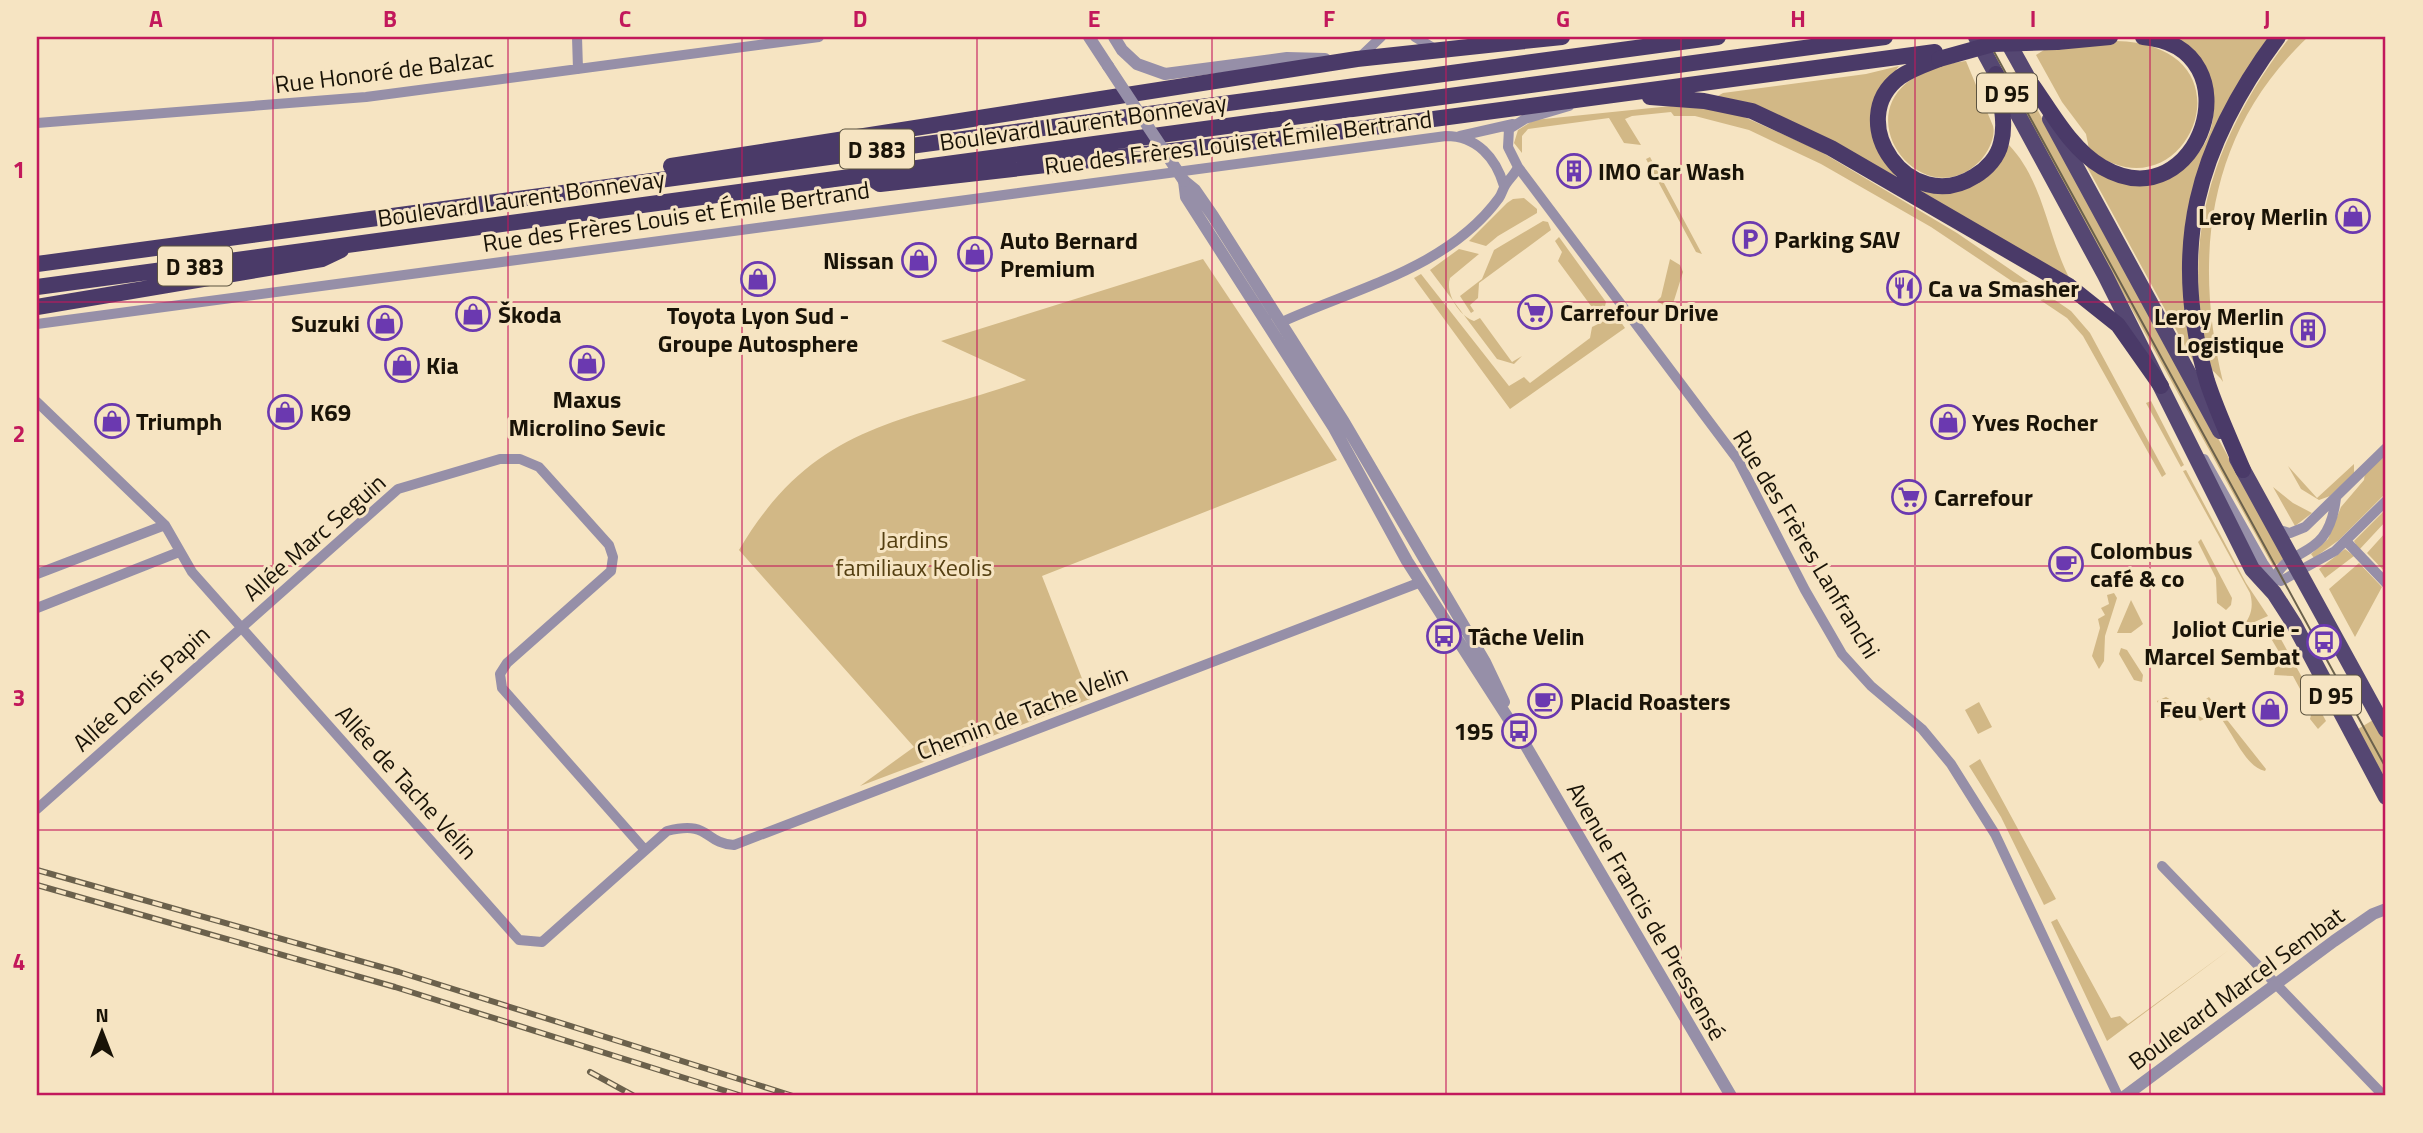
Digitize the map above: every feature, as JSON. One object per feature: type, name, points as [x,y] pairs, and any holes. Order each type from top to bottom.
[{"type":"highway","points":[[1476,45],[1514,37]]},
{"type":"highway","points":[[623,183],[648,170],[1357,60],[1435,49],[1562,37]]},
{"type":"highway","name":"Boulevard Laurent Bonnevay","points":[[37,264],[1718,37]]},
{"type":"highway","name":"Boulevard Laurent Bonnevay","points":[[37,287],[1885,37]]},
{"type":"highway","points":[[865,174],[880,184],[1329,133],[1612,95],[1937,56],[1999,40],[2039,37]]},
{"type":"highway","points":[[1999,40],[2057,42],[2110,37]]},
{"type":"highway","points":[[2033,86],[2066,132],[2101,167],[2137,177],[2165,171],[2188,155],[2200,138],[2207,118],[2207,98],[2202,78],[2188,56],[2163,40],[2144,37]]},
{"type":"highway","points":[[2243,470],[2212,395],[2197,339],[2191,304],[2191,241],[2195,211],[2210,152],[2240,92],[2278,37]]},
{"type":"highway","points":[[1937,56],[1899,78],[1888,90],[1879,115],[1882,142],[1897,168],[1918,181],[1931,185],[1944,187],[1969,180],[1982,172],[1997,153],[2003,126],[1996,74]]},
{"type":"highway","points":[[1612,95],[1726,104],[1776,121],[1831,148],[2069,286],[2096,306],[2129,338],[2161,386]]},
{"type":"highway","points":[[37,307],[322,260],[353,244]]},
{"type":"highway","points":[[37,259],[67,260]]},
{"type":"main road","name":"D 95","points":[[1976,37],[2105,275],[2183,426],[2209,487],[2252,569],[2274,586],[2386,797]]},
{"type":"main road","name":"D 95","points":[[1999,40],[2033,86],[2160,325],[2297,566],[2386,730]]},
{"type":"street","points":[[577,37],[578,69]]},
{"type":"street","name":"Rue Honoré de Balzac","points":[[37,123],[308,103],[819,37]]},
{"type":"street","name":"Avenue Francis de Pressensé","points":[[1089,37],[1184,181],[1195,190],[1276,325],[1421,582],[1526,746],[1731,1096]]},
{"type":"street","points":[[1114,37],[1122,50],[1137,64],[1165,74],[1287,58],[1357,60],[1381,37]]},
{"type":"street","points":[[1415,37],[1435,49]]},
{"type":"street","points":[[1459,136],[1486,132],[1587,99]]},
{"type":"street","name":"Rue des Frères Lanfranchi","points":[[1517,122],[1509,130],[1507,138],[1518,167],[1738,460],[1805,590],[1842,654],[1871,687],[1928,734],[1951,764],[1995,834],[2118,1096]]},
{"type":"street","name":"Rue des Frères Louis et Émile Bertrand","points":[[37,324],[813,218],[1459,136],[1476,143],[1491,156],[1504,186]]},
{"type":"street","points":[[1276,325],[1374,285],[1419,263],[1469,228],[1500,197],[1504,186],[1518,167]]},
{"type":"street","name":"Avenue Francis de Pressensé","points":[[1276,325],[1380,482],[1485,663],[1526,746]]},
{"type":"street","name":"Allée de Tache Velin","points":[[37,402],[165,524],[192,572],[519,940],[542,942],[645,850]]},
{"type":"street","points":[[2276,529],[2284,533],[2298,531],[2386,448]]},
{"type":"street","name":"Allée Marc Seguin","points":[[241,627],[398,489],[500,459],[520,459],[539,467],[609,545],[613,557],[611,571],[507,663],[500,674],[502,688],[645,850]]},
{"type":"street","points":[[2274,586],[2325,537],[2334,519],[2336,498]]},
{"type":"street","points":[[2297,566],[2346,541],[2386,501]]},
{"type":"street","points":[[37,575],[165,524]]},
{"type":"street","points":[[2346,541],[2386,583]]},
{"type":"street","points":[[37,608],[179,552]]},
{"type":"street","points":[[1421,582],[1434,577]]},
{"type":"street","name":"Chemin de Tache Velin","points":[[645,850],[667,831],[688,825],[710,833],[722,844],[734,845],[1421,582]]},
{"type":"street","name":"Allée Denis Papin","points":[[37,809],[241,627]]},
{"type":"street","points":[[2162,866],[2384,1096]]},
{"type":"street","name":"Boulevard Marcel Sembat","points":[[2373,914],[2386,897]]},
{"type":"street","name":"Boulevard Marcel Sembat","points":[[2125,1096],[2373,914],[2386,909]]},
{"type":"green space","points":[[2172,37],[2272,37],[2197,178],[2197,368],[2085,163],[2111,178],[2139,182],[2164,178],[2186,165],[2203,146],[2212,123],[2212,96],[2200,68],[2184,47]]},
{"type":"green space","points":[[2290,37],[2308,37],[2275,73],[2249,112],[2229,153],[2217,196],[2210,241],[2209,287],[2223,382],[2209,364],[2203,335],[2198,261],[2202,225],[2209,192],[2233,127],[2269,66]]},
{"type":"green space","points":[[2116,41],[2161,50],[2187,70],[2197,97],[2193,125],[2178,150],[2154,165],[2123,167],[2089,149],[2086,134],[2062,102],[2036,55],[2044,50]]},
{"type":"green space","points":[[1966,61],[1993,126],[1989,149],[1981,160],[1956,176],[1930,176],[1908,164],[1893,143],[1888,119],[1896,94],[1921,73]]},
{"type":"green space","points":[[1899,66],[1878,95],[1873,133],[1878,151],[1900,182],[1716,97],[1723,93],[1866,74]]},
{"type":"green space","points":[[2016,71],[2285,560],[2273,566],[2004,77]]},
{"type":"green space","points":[[1671,106],[1708,108],[1742,116],[1818,150],[1957,233],[2071,311],[2090,333],[2166,474],[2162,477],[2083,336],[2067,318],[1931,227],[1821,164],[1749,130],[1695,116],[1674,116],[1671,112],[1625,119],[1641,145],[1624,143],[1609,118],[1528,129],[1522,136],[1522,153],[1514,143],[1518,130],[1534,120]]},
{"type":"green space","points":[[2009,145],[2031,176],[2072,283],[1917,189],[1947,191],[1972,185],[1992,170]]},
{"type":"green space","points":[[1650,157],[1702,254],[1696,252],[1646,159]]},
{"type":"green space","points":[[1524,198],[1537,209],[1537,213],[1486,246],[1469,241],[1507,203],[1513,199]]},
{"type":"green space","points":[[1543,221],[1548,222],[1551,230],[1479,283],[1478,298],[1470,305],[1474,311],[1471,313],[1460,296],[1482,279],[1494,250]]},
{"type":"green space","points":[[1559,237],[1606,302],[1605,306],[1586,320],[1594,310],[1558,261],[1562,252],[1555,241]]},
{"type":"green space","points":[[1459,249],[1479,254],[1450,278],[1454,301],[1430,270]]},
{"type":"green space","name":"Jardins familiaux Keolis","points":[[1203,259],[1337,460],[1042,576],[1090,699],[860,786],[914,747],[739,550],[768,508],[798,476],[830,452],[863,434],[900,420],[1026,380],[941,341]]},
{"type":"green space","points":[[1670,259],[1680,265],[1683,272],[1671,310],[1657,301],[1661,297]]},
{"type":"green space","points":[[1421,274],[1509,386],[1524,377],[1530,383],[1590,338],[1592,327],[1616,315],[1625,328],[1510,409],[1414,278]]},
{"type":"green space","points":[[1463,314],[1474,321],[1480,318],[1512,362],[1522,356],[1514,364],[1497,359]]},
{"type":"green space","points":[[2151,401],[2184,465],[2181,467],[2146,403]]},
{"type":"green space","points":[[2386,453],[2386,493],[2339,540],[2314,558],[2311,554],[2328,539],[2341,507],[2364,480],[2365,472]]},
{"type":"green space","points":[[2354,464],[2354,474],[2330,496],[2319,500],[2301,489],[2288,466],[2317,498]]},
{"type":"green space","points":[[2186,470],[2246,583],[2268,616],[2241,628],[2251,612],[2250,593],[2183,471]]},
{"type":"green space","points":[[2273,487],[2293,503],[2312,513],[2295,526]]},
{"type":"green space","points":[[2386,509],[2386,521],[2359,550],[2354,541]]},
{"type":"green space","points":[[2386,532],[2386,573],[2367,553]]},
{"type":"green space","points":[[2201,539],[2232,598],[2231,605],[2226,610],[2217,603],[2216,578],[2198,542]]},
{"type":"green space","points":[[2345,549],[2354,556],[2325,578],[2319,569]]},
{"type":"green space","points":[[2359,563],[2382,587],[2355,637],[2329,589]]},
{"type":"green space","points":[[2114,593],[2117,598],[2105,636],[2104,661],[2099,669],[2092,656],[2100,628],[2098,619],[2105,615],[2101,608],[2109,604],[2107,595]]},
{"type":"green space","points":[[2131,600],[2143,624],[2131,633],[2117,633]]},
{"type":"green space","points":[[2271,621],[2326,721],[2318,729],[2310,719],[2312,711],[2293,676],[2274,675],[2275,668],[2285,662],[2263,625]]},
{"type":"green space","points":[[2121,648],[2127,650],[2143,675],[2142,682],[2134,680],[2119,654]]},
{"type":"green space","points":[[2166,697],[2192,712],[2185,717],[2181,711],[2166,718],[2157,701]]},
{"type":"green space","points":[[2209,697],[2265,771],[2248,760],[2220,717],[2203,701]]},
{"type":"green space","points":[[1979,702],[1992,727],[1978,734],[1965,710]]},
{"type":"green space","points":[[2373,720],[2386,740],[2386,783],[2358,729]]},
{"type":"green space","points":[[1980,759],[2056,899],[2044,905],[2001,817],[1969,766]]},
{"type":"green space","points":[[2057,919],[2111,1018],[2120,1016],[2128,1024],[2229,950],[2107,1041],[2051,922]]},
{"type":"tram line","points":[[1986,37],[2386,768]]},
{"type":"railway","points":[[37,870],[399,972],[793,1096]]},
{"type":"railway","points":[[37,885],[395,987],[742,1096]]},
{"type":"railway","points":[[590,1072],[634,1096]]},
{"type":"place","name":"IMO Car Wash","points":[[1574,171]]},
{"type":"place","name":"Leroy Merlin","points":[[2353,216]]},
{"type":"place","name":"Parking SAV","points":[[1750,239]]},
{"type":"place","name":"Auto Bernard Premium","points":[[975,254]]},
{"type":"place","name":"Nissan","points":[[919,260]]},
{"type":"place","name":"Toyota Lyon Sud - Groupe Autosphere","points":[[758,279]]},
{"type":"place","name":"Ca va Smasher","points":[[1904,288]]},
{"type":"place","name":"Carrefour Drive","points":[[1535,312]]},
{"type":"place","name":"Škoda","points":[[473,314]]},
{"type":"place","name":"Suzuki","points":[[385,323]]},
{"type":"place","name":"Leroy Merlin Logistique","points":[[2308,330]]},
{"type":"place","name":"Maxus Microlino Sevic","points":[[587,363]]},
{"type":"place","name":"Kia","points":[[402,365]]},
{"type":"place","name":"K69","points":[[285,412]]},
{"type":"place","name":"Triumph","points":[[112,421]]},
{"type":"place","name":"Yves Rocher","points":[[1948,422]]},
{"type":"place","name":"Carrefour","points":[[1909,497]]},
{"type":"place","name":"Colombus café & co","points":[[2066,564]]},
{"type":"place","name":"Tâche Velin","points":[[1444,636]]},
{"type":"place","name":"Joliot Curie - Marcel Sembat","points":[[2324,642]]},
{"type":"place","name":"Placid Roasters","points":[[1545,701]]},
{"type":"place","name":"Feu Vert","points":[[2270,709]]},
{"type":"place","name":"195","points":[[1519,731]]}]
